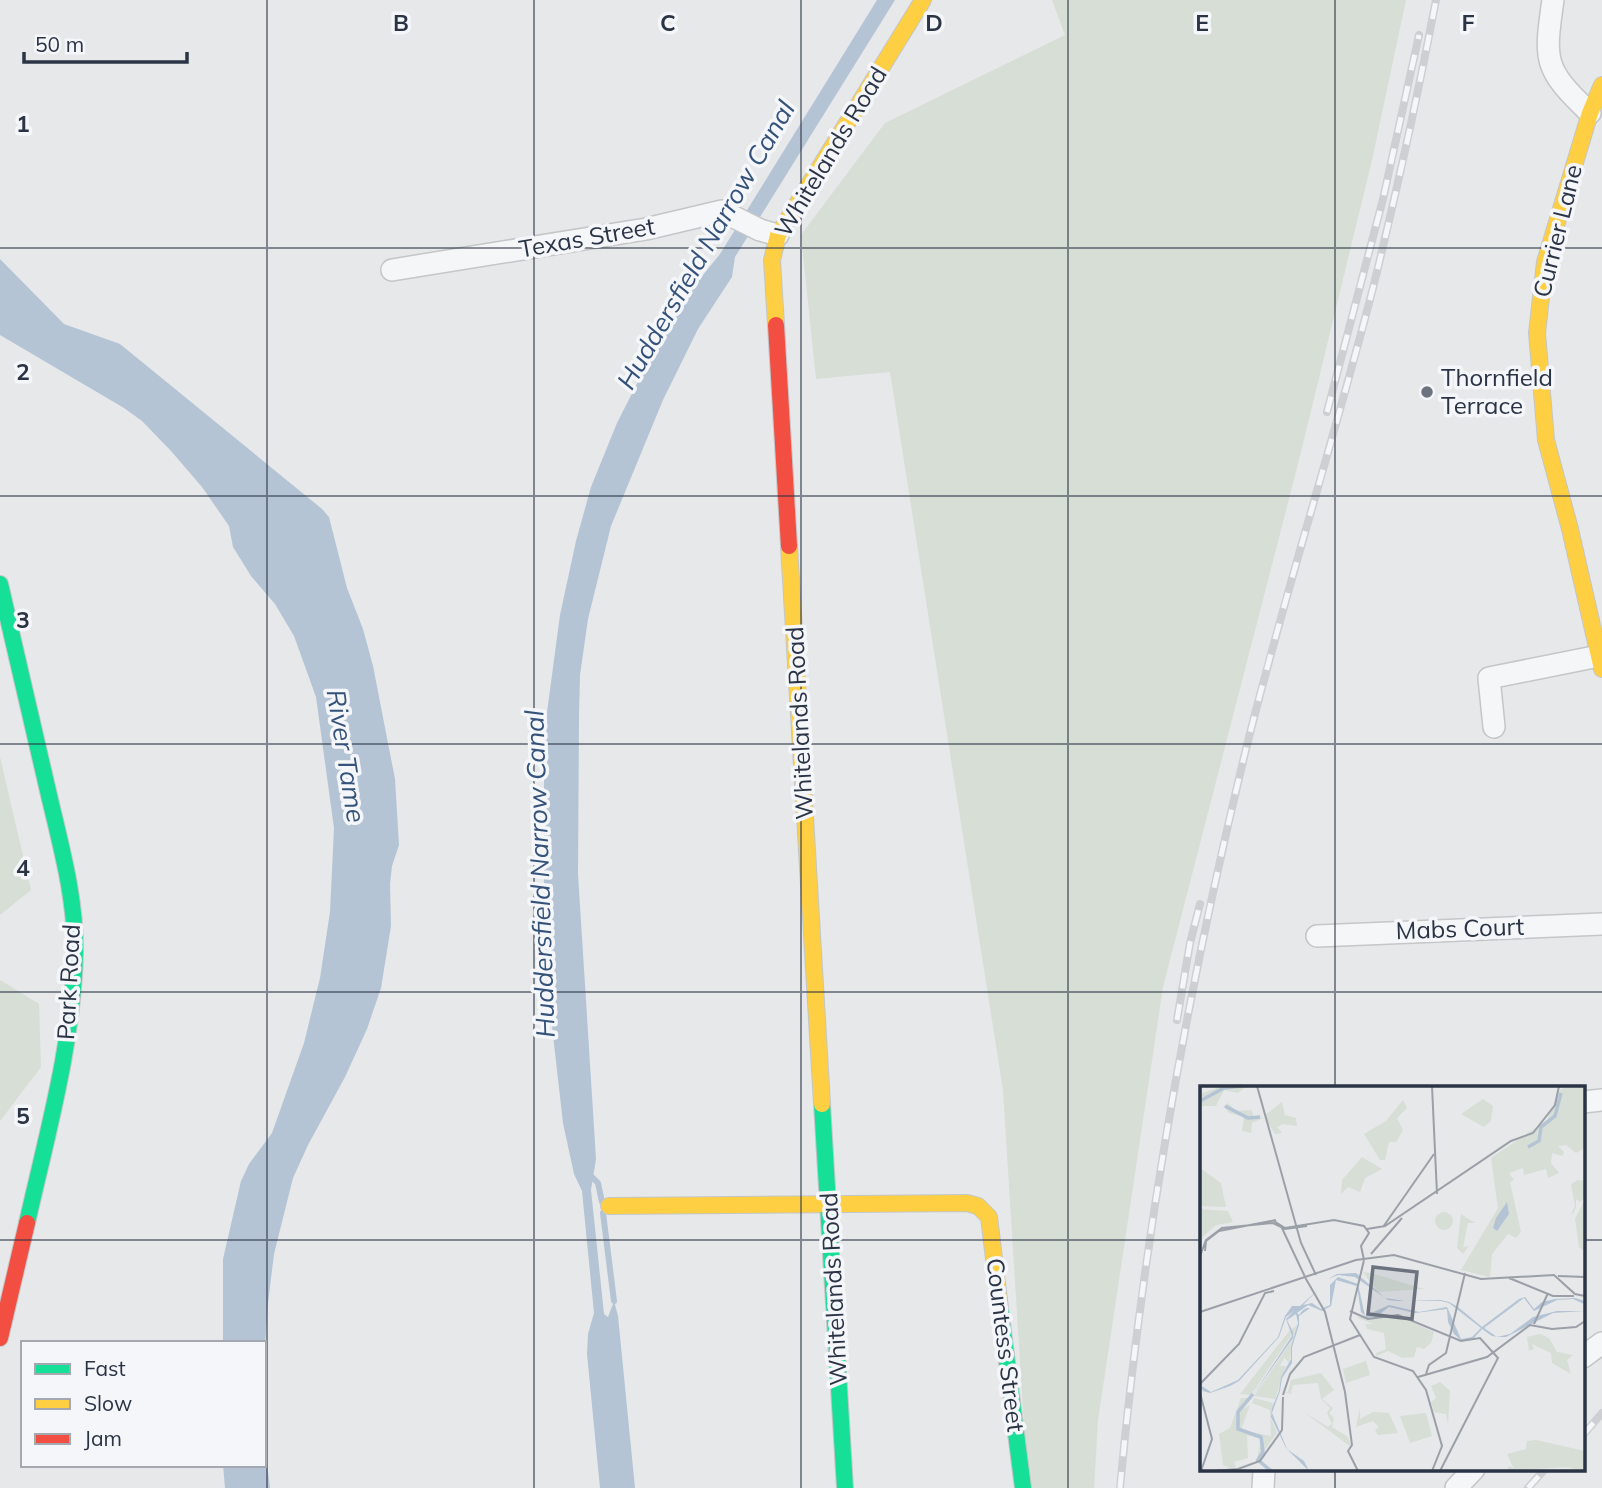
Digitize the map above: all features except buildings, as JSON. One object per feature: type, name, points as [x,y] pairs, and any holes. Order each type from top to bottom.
[{"type":"street","name":"Whitelands Road","points":[[845,1488],[769,233],[923,0]]},
{"type":"street","points":[[1553,0],[1549,62],[1573,97],[1590,113]]},
{"type":"street","name":"Currier Lane","points":[[1601,662],[1546,440],[1537,333],[1545,262],[1590,113],[1602,85]]},
{"type":"street","name":"Texas Street","points":[[391,270],[646,229],[722,211],[769,233]]},
{"type":"street","name":"Park Road","points":[[0,584],[61,846],[73,914],[75,950],[73,993],[62,1071],[0,1338]]},
{"type":"street","points":[[1494,727],[1489,678],[1601,662]]},
{"type":"street","name":"Mabs Court","points":[[1317,936],[1602,924]]},
{"type":"street","points":[[1584,1102],[1602,1100]]},
{"type":"street","name":"Countess Street","points":[[829,1206],[967,1203],[978,1206],[989,1217],[1023,1488]]},
{"type":"street","points":[[609,1206],[829,1206]]},
{"type":"street","points":[[1584,1356],[1602,1343]]},
{"type":"street","points":[[1263,1488],[1264,1470]]},
{"type":"street","points":[[1456,1488],[1473,1470]]},
{"type":"shaded area","points":[[1052,0],[1406,0],[1372,160],[1299,460],[1163,987],[1098,1420],[1094,1488],[1028,1488],[1003,1090],[890,372],[816,379],[801,235],[885,123],[1065,35]]},
{"type":"shaded area","points":[[0,757],[31,890],[0,915]]},
{"type":"shaded area","points":[[0,980],[39,1004],[41,1067],[0,1121]]},
{"type":"water","points":[[877,0],[895,0],[735,257],[732,277],[698,329],[663,400],[611,526],[588,619],[580,675],[578,874],[596,1159],[591,1190],[604,1314],[608,1317],[614,1301],[618,1316],[635,1488],[600,1488],[587,1354],[588,1334],[594,1313],[582,1191],[574,1174],[563,1123],[547,982],[544,735],[560,615],[591,487],[617,423],[674,311],[720,254]]},
{"type":"water","name":"River Tame","points":[[0,259],[64,324],[120,344],[322,509],[329,517],[347,588],[363,629],[373,666],[395,779],[399,845],[390,884],[391,926],[381,988],[367,1029],[293,1178],[274,1254],[265,1341],[223,1341],[223,1259],[241,1181],[249,1164],[272,1133],[304,1043],[320,978],[330,912],[334,828],[316,697],[294,636],[275,604],[251,576],[233,547],[229,526],[202,487],[171,451],[142,421],[124,408],[0,335]]},
{"type":"water","points":[[266,1455],[270,1488],[225,1488],[223,1467],[266,1467]]},
{"type":"waterway","points":[[593,1178],[598,1183],[602,1202]]},
{"type":"waterway","points":[[603,1213],[614,1301]]},
{"type":"railway","points":[[1120,1488],[1154,1209],[1205,932],[1261,691],[1374,284],[1436,0]]},
{"type":"railway","points":[[1327,412],[1383,199],[1419,35]]},
{"type":"railway","points":[[1177,1020],[1190,943],[1200,904]]},
{"type":"railway","points":[[1584,1434],[1602,1413]]},
{"type":"railway","points":[[1528,1488],[1544,1470]]},
{"type":"traffic: fast","points":[[0,584],[62,851],[75,932],[73,986],[64,1055],[27,1223]]},
{"type":"traffic: fast","points":[[822,1104],[845,1488]]},
{"type":"traffic: fast","points":[[999,1300],[1023,1488]]},
{"type":"traffic: slow","points":[[776,325],[772,260],[778,235],[923,0]]},
{"type":"traffic: slow","points":[[1602,85],[1590,113],[1545,262],[1537,333],[1546,440],[1570,529],[1602,669]]},
{"type":"traffic: slow","points":[[789,546],[822,1104]]},
{"type":"traffic: slow","points":[[609,1206],[967,1203],[978,1206],[989,1217],[999,1300]]},
{"type":"traffic: jam","points":[[776,325],[789,546]]},
{"type":"traffic: jam","points":[[0,1338],[27,1223]]},
{"type":"place","name":"Thornfield Terrace","points":[[1427,392]]},
{"type":"water label","name":"Huddersfield Narrow Canal","points":[[706,245]]},
{"type":"water label","name":"Huddersfield Narrow Canal","points":[[540,874]]}]
